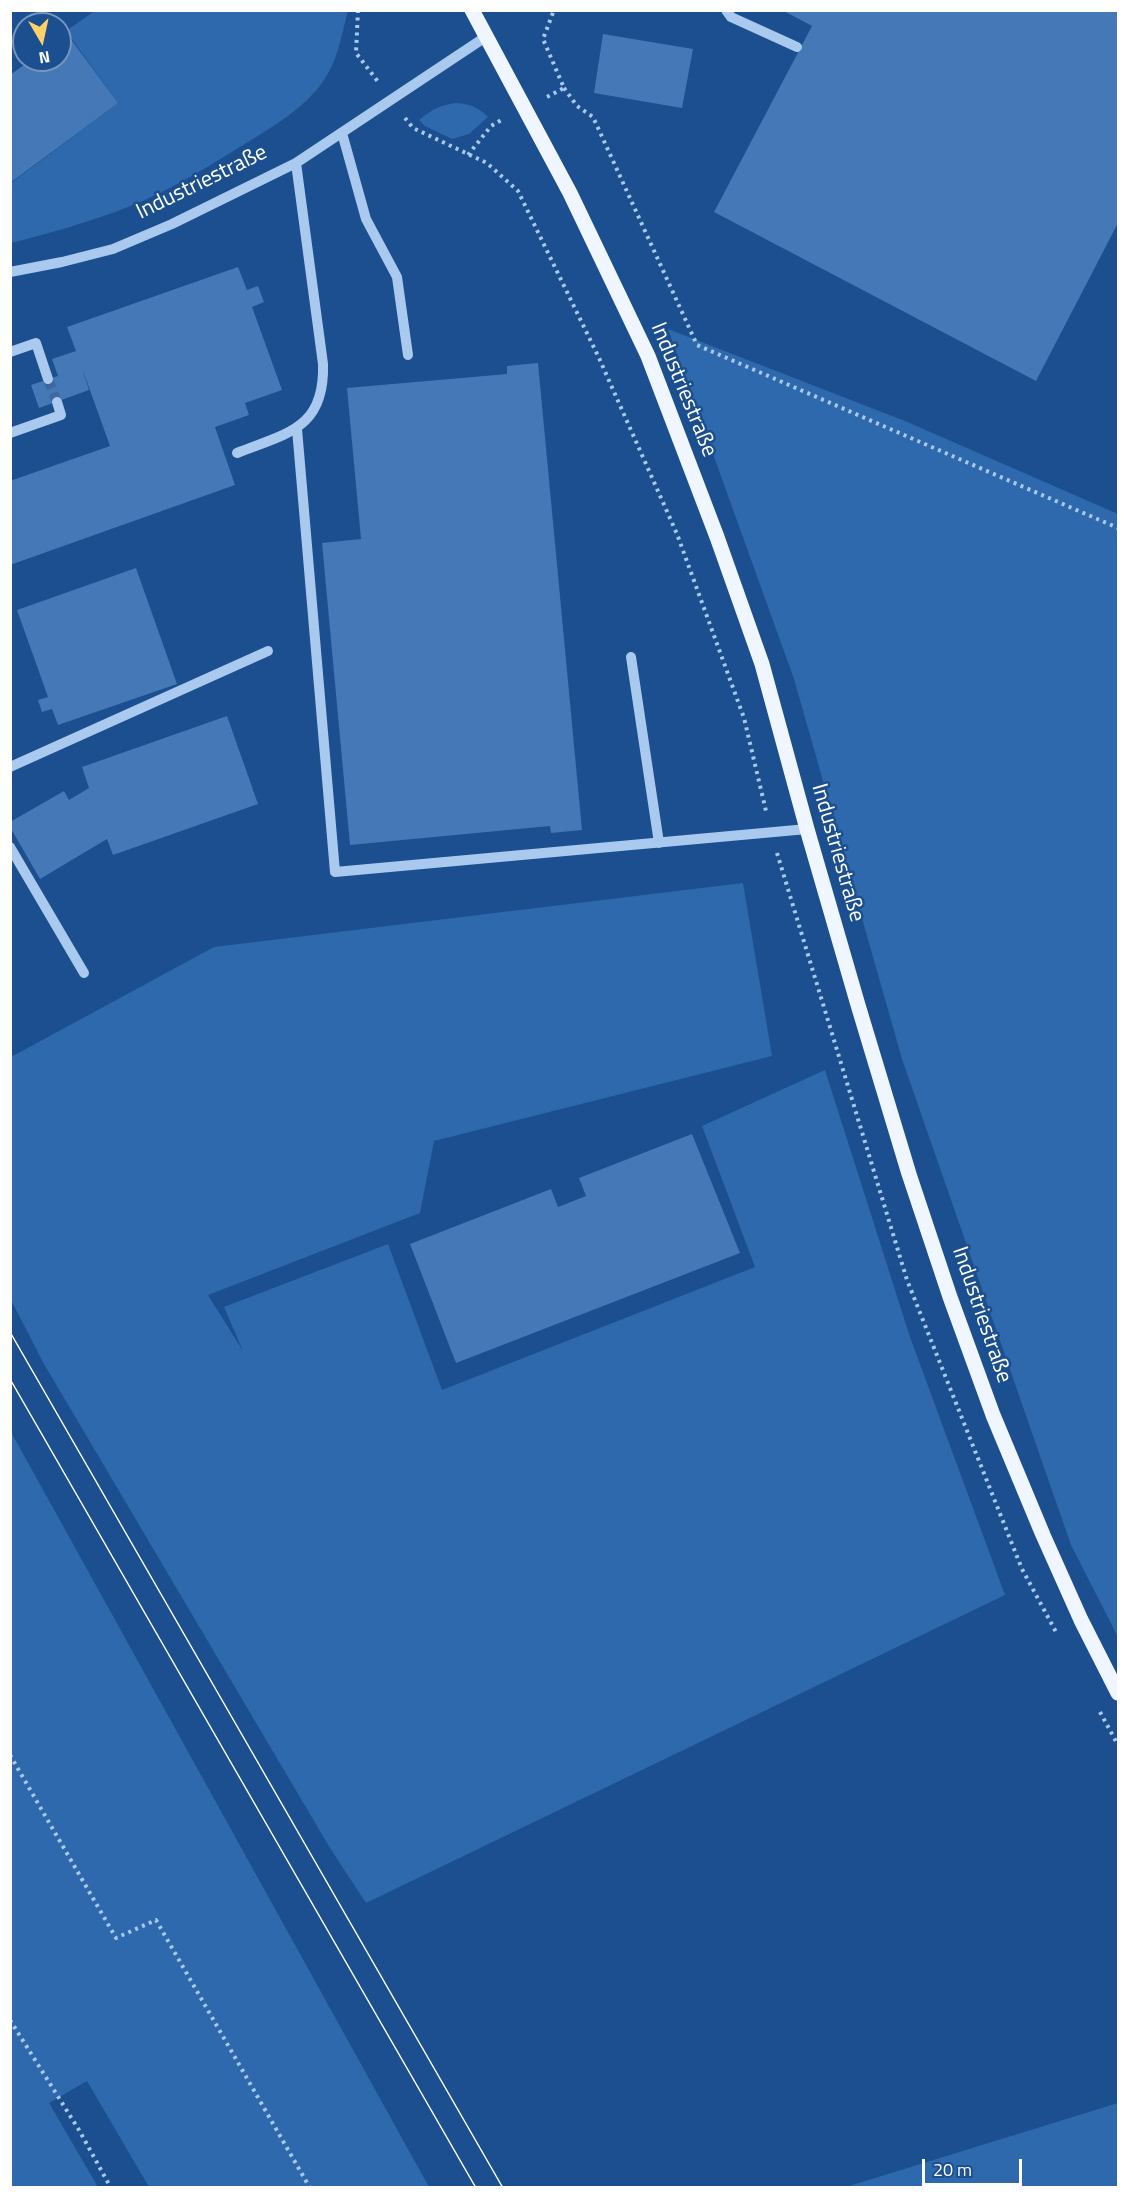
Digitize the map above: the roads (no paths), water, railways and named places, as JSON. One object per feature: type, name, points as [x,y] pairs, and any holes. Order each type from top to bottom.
[{"type":"main road","name":"Industriestraße","points":[[472,10],[570,193],[648,356],[717,537],[762,664],[807,829],[902,1151],[950,1297],[993,1415],[1043,1535],[1081,1620],[1119,1693]]},
{"type":"street","points":[[726,10],[731,17],[797,46]]},
{"type":"street","name":"Industriestraße","points":[[10,272],[113,249],[172,224],[296,163],[390,98],[487,36]]},
{"type":"street","points":[[342,133],[366,219],[397,277],[408,355]]},
{"type":"street","points":[[237,453],[297,429],[312,412],[323,380],[296,163]]},
{"type":"street","points":[[10,352],[36,343],[48,379]]},
{"type":"street","points":[[10,433],[62,415],[57,402]]},
{"type":"street","points":[[297,429],[335,872],[807,829]]},
{"type":"street","points":[[10,767],[268,651]]},
{"type":"street","points":[[631,657],[659,843]]},
{"type":"street","points":[[10,847],[84,973]]},
{"type":"tunnel","points":[[48,379],[57,402]]},
{"type":"tram line","points":[[10,1332],[503,2188]]},
{"type":"tram line","points":[[10,1379],[476,2188]]}]
